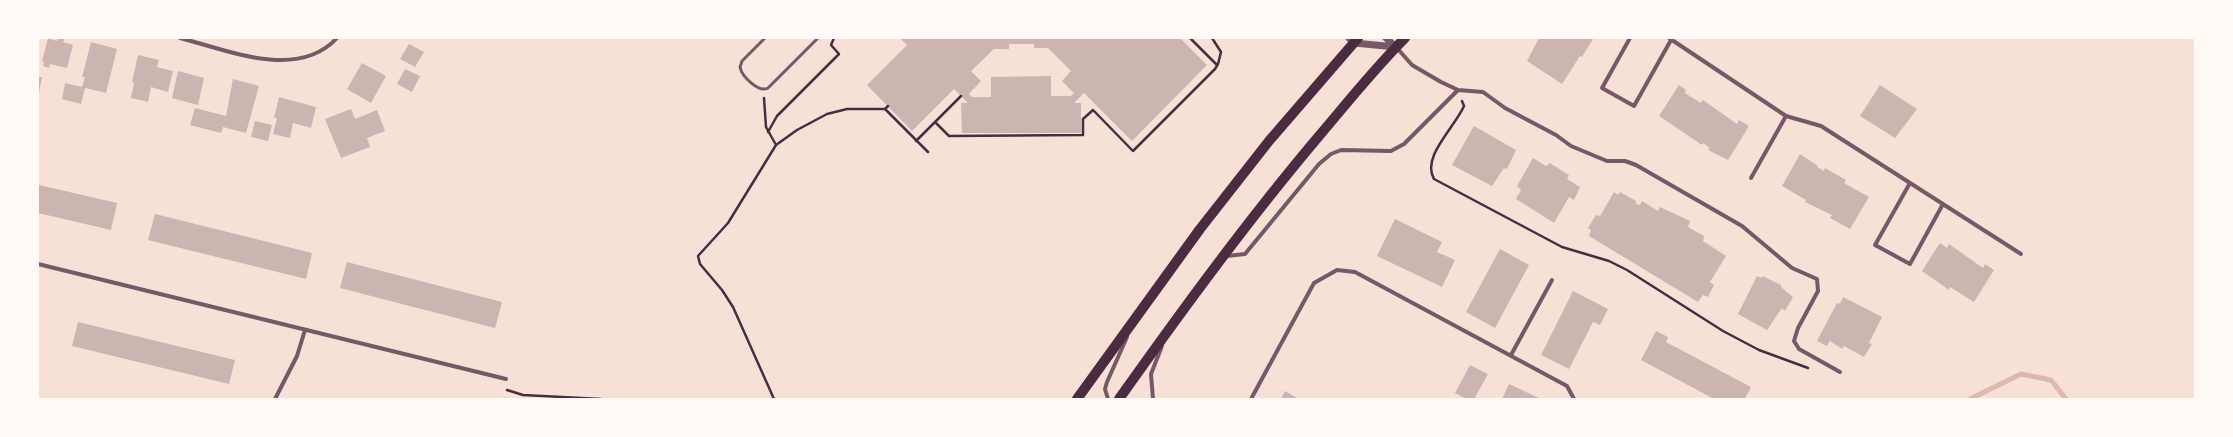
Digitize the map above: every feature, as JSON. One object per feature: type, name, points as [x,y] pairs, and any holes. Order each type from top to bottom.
[{"type":"main road","points":[[1119,399],[1167,331],[1296,164],[1405,38]]},
{"type":"main road","points":[[1077,399],[1137,314],[1270,141],[1354,40]]},
{"type":"street","points":[[180,38],[264,59],[282,61],[300,60],[314,55],[330,46],[337,38]]},
{"type":"street","points":[[1386,38],[1412,65],[1458,90],[1483,92],[1505,108],[1556,135],[1570,146],[1607,161],[1625,161],[1636,164],[1742,226],[1792,268],[1817,279],[1818,291],[1798,328],[1794,341],[1799,349],[1840,372]]},
{"type":"street","points":[[1630,38],[1602,88],[1634,106],[1670,39],[1786,116],[1821,126],[2021,254]]},
{"type":"street","points":[[1354,40],[1396,47]]},
{"type":"street","points":[[1224,256],[1246,254],[1319,164],[1331,154],[1341,150],[1391,151],[1404,144],[1458,90]]},
{"type":"street","points":[[1751,178],[1786,116]]},
{"type":"street","points":[[1910,183],[1875,245],[1910,264],[1943,204]]},
{"type":"street","points":[[38,264],[506,379]]},
{"type":"street","points":[[1251,399],[1314,283],[1337,270],[1356,272],[1511,355],[1567,386],[1574,399]]},
{"type":"street","points":[[1511,355],[1552,280]]},
{"type":"street","points":[[1108,399],[1105,389],[1107,382],[1137,314]]},
{"type":"street","points":[[274,399],[298,356],[305,330]]},
{"type":"street","points":[[1153,399],[1151,374],[1167,331]]},
{"type":"lane","points":[[765,38],[742,61],[740,67],[742,72],[758,88],[763,90],[768,88],[818,38]]},
{"type":"path","points":[[768,132],[777,116],[839,54],[831,45],[834,38]]},
{"type":"path","points":[[1190,38],[1217,65]]},
{"type":"path","points":[[935,122],[949,136],[1083,135],[1083,119],[1093,110],[1133,151],[1217,65],[1221,52],[1212,38]]},
{"type":"path","points":[[763,90],[765,122],[768,132],[776,145]]},
{"type":"path","points":[[1458,90],[1464,106],[1460,117],[1432,155],[1431,173],[1434,179],[1562,247],[1609,261],[1627,270],[1723,330],[1759,350],[1817,371],[1822,362]]},
{"type":"path","points":[[916,141],[961,96]]},
{"type":"path","points":[[774,399],[733,307],[722,290],[700,264],[698,256],[728,224],[776,145],[797,130],[827,114],[847,109],[885,109],[888,106]]},
{"type":"path","points":[[885,109],[928,152]]},
{"type":"path","points":[[506,379],[503,389],[524,395],[601,399]]},
{"type":"building","points":[[48,38],[57,41],[58,38],[65,38],[63,42],[73,45],[67,68],[50,64],[49,68],[43,66],[44,62],[42,61]]},
{"type":"building","points":[[900,38],[1180,38],[1207,65],[1132,141],[1084,93],[1074,103],[1081,103],[1081,133],[962,133],[961,103],[968,103],[954,89],[912,131],[867,85],[907,45]],"holes":[[[1009,44],[1034,44],[1034,48],[1048,48],[1071,71],[1062,81],[1074,93],[1071,96],[1051,96],[1051,76],[991,77],[991,97],[972,97],[969,94],[981,81],[971,71],[994,49],[1009,49]]]},
{"type":"building","points":[[1539,38],[1596,38],[1593,39],[1582,57],[1580,56],[1562,84],[1527,61]]},
{"type":"building","points":[[91,42],[117,49],[106,93],[85,88],[81,104],[62,99],[65,83],[82,87],[85,77],[82,77]]},
{"type":"building","points":[[409,44],[424,52],[415,67],[400,59]]},
{"type":"building","points":[[138,55],[159,60],[157,67],[173,71],[168,92],[151,87],[148,102],[131,98],[134,83],[132,82]]},
{"type":"building","points":[[362,63],[386,76],[371,103],[347,89]]},
{"type":"building","points":[[405,69],[420,76],[412,92],[397,84]]},
{"type":"building","points":[[178,71],[204,78],[198,105],[172,98]]},
{"type":"building","points":[[38,77],[42,77],[39,92],[38,92]]},
{"type":"building","points":[[233,79],[259,86],[246,133],[223,127],[221,133],[190,125],[195,108],[226,116]]},
{"type":"building","points":[[1679,85],[1686,90],[1685,93],[1701,103],[1703,100],[1737,124],[1739,120],[1749,126],[1728,160],[1708,150],[1710,148],[1703,143],[1702,145],[1659,116]]},
{"type":"building","points":[[1880,85],[1917,109],[1895,138],[1860,116]]},
{"type":"building","points":[[279,97],[316,107],[311,128],[293,123],[290,138],[273,134],[277,118],[274,118]]},
{"type":"building","points":[[351,109],[355,119],[377,110],[385,131],[367,138],[370,147],[341,158],[325,119]]},
{"type":"building","points":[[255,121],[272,125],[268,141],[251,137]]},
{"type":"building","points":[[1474,126],[1516,150],[1507,169],[1504,168],[1492,186],[1452,165]]},
{"type":"building","points":[[1800,154],[1824,171],[1825,168],[1846,180],[1844,183],[1869,197],[1850,229],[1830,218],[1832,215],[1805,202],[1806,200],[1782,186]]},
{"type":"building","points":[[1533,158],[1546,166],[1550,163],[1569,175],[1567,179],[1580,187],[1574,200],[1569,197],[1554,223],[1516,199],[1521,190],[1517,186]]},
{"type":"building","points":[[39,185],[117,203],[111,230],[38,213]]},
{"type":"building","points":[[1614,192],[1618,195],[1620,192],[1636,201],[1636,204],[1640,205],[1642,201],[1658,211],[1660,207],[1690,221],[1688,227],[1704,236],[1703,241],[1726,256],[1710,282],[1714,285],[1708,297],[1703,295],[1698,302],[1589,236],[1591,230],[1588,228],[1596,215],[1600,216]]},
{"type":"building","points":[[155,214],[312,253],[306,279],[148,240]]},
{"type":"building","points":[[1395,219],[1442,242],[1437,252],[1455,260],[1442,287],[1377,256]]},
{"type":"building","points":[[1940,243],[1947,248],[1949,244],[1983,268],[1985,264],[1994,270],[1974,302],[1950,287],[1949,290],[1922,271]]},
{"type":"building","points":[[1500,249],[1529,265],[1495,328],[1466,312]]},
{"type":"building","points":[[347,262],[502,302],[495,328],[340,288]]},
{"type":"building","points":[[1757,276],[1762,278],[1762,276],[1781,285],[1781,287],[1793,297],[1785,311],[1782,308],[1767,330],[1738,314]]},
{"type":"building","points":[[1573,291],[1608,309],[1600,325],[1593,322],[1569,369],[1541,355]]},
{"type":"building","points":[[1843,297],[1882,317],[1869,343],[1872,344],[1864,357],[1844,346],[1842,349],[1830,341],[1827,346],[1817,341],[1837,303],[1840,304]]},
{"type":"building","points":[[78,322],[235,360],[229,384],[72,346]]},
{"type":"building","points":[[1656,331],[1668,337],[1666,342],[1751,387],[1745,399],[1714,399],[1641,360]]},
{"type":"building","points":[[1470,365],[1488,374],[1474,399],[1466,399],[1455,393]]},
{"type":"building","points":[[1509,384],[1541,399],[1502,399]]},
{"type":"building","points":[[1285,391],[1299,399],[1281,399]]},
{"type":"waterway","points":[[1970,399],[2021,374],[2051,380],[2066,399]]}]
